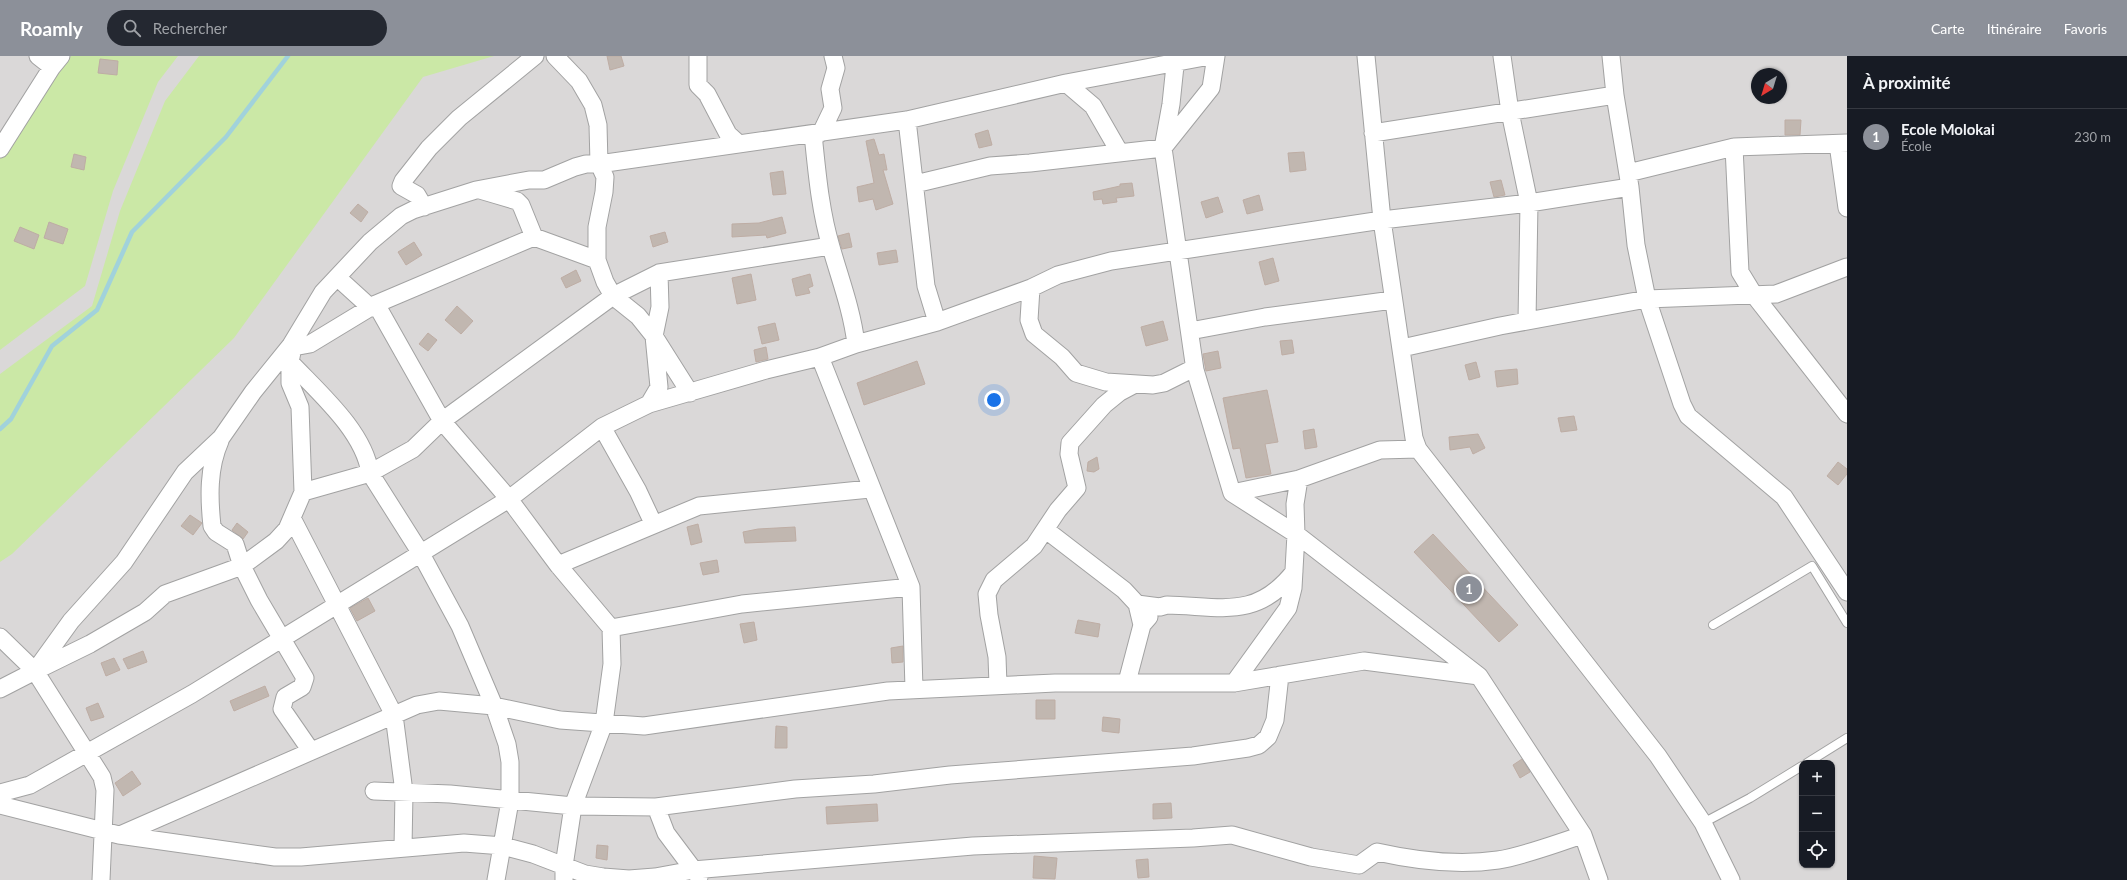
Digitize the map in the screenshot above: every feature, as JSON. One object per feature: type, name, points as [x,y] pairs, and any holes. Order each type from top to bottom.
[{"type":"street","points":[[0,149],[56,62],[38,56]]},
{"type":"street","points":[[424,207],[418,195],[401,186],[403,181],[429,148],[459,118],[535,56]]},
{"type":"street","points":[[555,56],[579,81],[594,105],[598,125],[599,164],[604,177],[604,192],[597,227],[597,260],[605,282],[612,296],[638,316],[654,336],[690,393]]},
{"type":"street","points":[[698,56],[698,85],[710,99],[728,134],[739,144]]},
{"type":"street","points":[[833,56],[836,68],[830,89],[833,108],[817,134],[819,194],[830,246],[848,299],[856,344]]},
{"type":"street","points":[[311,752],[282,709],[285,697],[302,687],[305,678],[259,600],[242,566],[235,544],[216,532],[212,526],[210,475],[213,456],[221,438],[253,392],[291,345],[323,292],[338,278],[370,242],[400,216],[476,190],[529,180],[544,180],[586,164],[599,164],[907,120],[1066,83],[1176,60],[1210,56]]},
{"type":"street","points":[[915,184],[990,166],[1163,148],[1211,88],[1216,56]]},
{"type":"street","points":[[1366,56],[1382,220],[1414,438],[1418,449],[1658,756],[1703,823],[1731,880]]},
{"type":"street","points":[[1502,56],[1510,112],[1529,203],[1527,321]]},
{"type":"street","points":[[1611,56],[1615,95],[1629,180],[1636,245],[1646,299],[1682,404],[1688,416],[1784,497],[1847,592]]},
{"type":"street","points":[[1176,60],[1171,104],[1163,148],[1176,250],[1195,370],[1232,493],[1296,534],[1479,676],[1583,835],[1599,880]]},
{"type":"street","points":[[1066,83],[1093,106],[1120,153]]},
{"type":"street","points":[[1373,133],[1615,95]]},
{"type":"street","points":[[907,120],[926,286],[937,322]]},
{"type":"street","points":[[0,793],[30,785],[192,694],[420,552],[509,499],[602,427],[649,404],[766,370],[820,357],[856,344],[937,322],[1031,288],[1058,275],[1110,261],[1382,220],[1529,203],[1629,180],[1734,147],[1842,144],[1847,208]]},
{"type":"street","points":[[1734,147],[1738,264],[1743,278],[1754,295],[1847,414]]},
{"type":"street","points":[[476,190],[517,201],[521,205],[534,237]]},
{"type":"street","points":[[291,345],[299,346],[310,344],[373,306],[534,237],[597,260]]},
{"type":"street","points":[[303,492],[370,473],[413,450],[442,421],[612,296],[659,273],[830,246]]},
{"type":"street","points":[[1402,348],[1527,321],[1646,299],[1754,295],[1785,291],[1847,267]]},
{"type":"street","points":[[649,404],[659,387],[654,336],[660,306],[659,273]]},
{"type":"street","points":[[338,278],[373,306],[442,421],[509,499],[558,565],[611,628],[612,664],[604,723],[573,806],[564,873]]},
{"type":"street","points":[[1031,288],[1029,320],[1034,334],[1062,358],[1076,373],[1106,382],[1153,385],[1164,383],[1184,372],[1195,370]]},
{"type":"street","points":[[1190,331],[1265,317],[1393,300]]},
{"type":"street","points":[[0,689],[90,644],[145,612],[164,594],[242,566],[276,542],[287,529],[303,492],[300,407],[290,383],[291,345]]},
{"type":"street","points":[[820,357],[870,488],[911,587],[914,690]]},
{"type":"street","points":[[290,362],[332,405],[351,431],[368,461],[370,473],[420,552],[460,626],[494,706],[508,750],[510,801],[496,880]]},
{"type":"street","points":[[998,685],[997,657],[988,616],[987,594],[994,580],[1027,553],[1046,530],[1058,510],[1077,488],[1069,454],[1070,443],[1104,405],[1120,392],[1135,384]]},
{"type":"street","points":[[602,427],[638,491],[653,523]]},
{"type":"street","points":[[35,671],[71,621],[124,562],[185,472],[221,438]]},
{"type":"street","points":[[1232,493],[1299,479],[1380,450],[1418,449]]},
{"type":"street","points":[[1234,682],[1288,608],[1293,588],[1296,534],[1295,504],[1299,479]]},
{"type":"street","points":[[558,565],[653,523],[699,506],[870,488]]},
{"type":"street","points":[[292,518],[394,714],[404,792],[403,848]]},
{"type":"street","points":[[1046,530],[1099,569],[1124,590],[1137,604],[1142,625],[1127,682]]},
{"type":"street","points":[[1137,604],[1160,607],[1167,605],[1224,607],[1255,604],[1277,592],[1294,572]]},
{"type":"street","points":[[611,628],[742,604],[911,587]]},
{"type":"street","points":[[1142,625],[1160,607]]},
{"type":"street","points":[[0,637],[35,671],[102,777],[104,784],[101,880]]},
{"type":"street","points":[[119,835],[311,752],[394,714],[430,701],[494,706],[540,717],[633,726],[657,725],[888,691],[998,685],[1127,682],[1234,682],[1364,660],[1479,676]]},
{"type":"street","points":[[374,791],[450,794],[573,806],[656,806],[795,789],[874,784],[950,775],[1151,760],[1248,748],[1259,744],[1268,737],[1275,720],[1280,675]]},
{"type":"street","points":[[0,805],[102,832],[282,857],[464,843],[503,846],[533,854],[564,873],[629,879],[698,875],[973,846],[1193,838],[1232,835],[1311,857],[1359,865],[1377,852],[1414,860],[1455,863],[1498,860],[1583,835]]},
{"type":"street","points":[[656,806],[666,833],[698,875]]},
{"type":"lane","points":[[1713,626],[1812,566],[1847,623]]},
{"type":"lane","points":[[1812,760],[1847,738]]},
{"type":"lane","points":[[1703,823],[1750,798],[1799,768]]},
{"type":"shaded area","points":[[0,56],[1847,56],[1847,880],[0,880]]},
{"type":"green space","points":[[71,56],[178,56],[158,82],[113,191],[85,286],[0,350],[0,157]]},
{"type":"green space","points":[[199,56],[494,56],[423,77],[234,338],[12,554],[0,562],[0,374],[92,306],[120,211],[165,101]]},
{"type":"building","points":[[607,56],[621,56],[624,66],[610,70]]},
{"type":"building","points":[[100,59],[118,61],[117,75],[98,73]]},
{"type":"building","points":[[1785,120],[1801,120],[1800,135],[1785,135]]},
{"type":"building","points":[[988,130],[992,145],[979,148],[975,134]]},
{"type":"building","points":[[874,139],[879,155],[884,154],[887,170],[883,170],[893,204],[876,210],[873,199],[859,202],[857,187],[874,183],[866,141]]},
{"type":"building","points":[[1304,152],[1306,170],[1290,172],[1288,153]]},
{"type":"building","points":[[74,154],[86,157],[84,170],[71,167]]},
{"type":"building","points":[[783,171],[786,194],[773,195],[770,173]]},
{"type":"building","points":[[1501,180],[1505,195],[1494,197],[1490,182]]},
{"type":"building","points":[[1132,183],[1134,196],[1116,198],[1117,202],[1103,204],[1102,199],[1094,200],[1093,192],[1120,186],[1120,184]]},
{"type":"building","points":[[1259,195],[1263,210],[1247,214],[1243,200]]},
{"type":"building","points":[[1218,197],[1223,212],[1206,218],[1201,202]]},
{"type":"building","points":[[358,204],[368,212],[361,222],[350,213]]},
{"type":"building","points":[[782,217],[786,233],[767,238],[766,235],[732,237],[732,224],[759,223]]},
{"type":"building","points":[[49,222],[68,229],[63,244],[44,238]]},
{"type":"building","points":[[20,227],[39,235],[34,249],[14,241]]},
{"type":"building","points":[[665,232],[668,242],[653,247],[650,236]]},
{"type":"building","points":[[849,233],[852,247],[842,249],[838,236]]},
{"type":"building","points":[[414,242],[422,255],[406,265],[398,252]]},
{"type":"building","points":[[896,250],[898,262],[879,265],[877,253]]},
{"type":"building","points":[[1273,258],[1279,281],[1265,285],[1259,262]]},
{"type":"building","points":[[576,270],[581,281],[566,288],[561,278]]},
{"type":"building","points":[[751,274],[756,300],[737,304],[732,278]]},
{"type":"building","points":[[810,274],[813,286],[808,288],[810,293],[796,296],[792,279]]},
{"type":"building","points":[[457,306],[473,321],[461,334],[445,320]]},
{"type":"building","points":[[1163,321],[1168,340],[1146,346],[1141,327]]},
{"type":"building","points":[[775,323],[779,340],[762,344],[758,327]]},
{"type":"building","points":[[428,333],[437,340],[428,351],[419,344]]},
{"type":"building","points":[[1292,340],[1294,353],[1282,355],[1280,341]]},
{"type":"building","points":[[766,347],[768,359],[756,362],[754,350]]},
{"type":"building","points":[[1218,351],[1221,368],[1206,371],[1203,354]]},
{"type":"building","points":[[917,361],[925,384],[864,405],[857,383]]},
{"type":"building","points":[[1476,362],[1480,377],[1469,380],[1465,365]]},
{"type":"building","points":[[1517,369],[1518,384],[1497,387],[1495,371]]},
{"type":"building","points":[[1267,390],[1278,442],[1265,444],[1271,474],[1246,478],[1240,448],[1233,449],[1223,398]]},
{"type":"building","points":[[1574,416],[1577,430],[1561,432],[1558,418]]},
{"type":"building","points":[[1314,429],[1317,447],[1305,449],[1303,431]]},
{"type":"building","points":[[1478,434],[1485,448],[1473,454],[1470,447],[1450,450],[1449,437]]},
{"type":"building","points":[[1097,457],[1099,469],[1094,472],[1087,471],[1088,462]]},
{"type":"building","points":[[1838,462],[1847,469],[1847,474],[1838,485],[1827,476]]},
{"type":"building","points":[[190,515],[202,523],[193,535],[181,526]]},
{"type":"building","points":[[237,523],[248,532],[243,539],[232,530]]},
{"type":"building","points":[[698,524],[702,542],[691,545],[687,527]]},
{"type":"building","points":[[795,527],[796,541],[745,543],[743,532],[758,529]]},
{"type":"building","points":[[1433,534],[1518,625],[1499,642],[1414,552]]},
{"type":"building","points":[[717,560],[719,572],[703,575],[700,563]]},
{"type":"building","points":[[368,598],[375,611],[357,621],[350,608]]},
{"type":"building","points":[[1078,620],[1100,624],[1098,637],[1075,633]]},
{"type":"building","points":[[754,622],[757,640],[744,643],[740,624]]},
{"type":"building","points":[[903,646],[903,662],[892,663],[891,648]]},
{"type":"building","points":[[143,651],[147,662],[128,669],[123,659]]},
{"type":"building","points":[[114,658],[120,670],[106,676],[101,663]]},
{"type":"building","points":[[265,686],[269,696],[234,711],[230,701]]},
{"type":"building","points":[[1036,700],[1055,700],[1055,719],[1036,719]]},
{"type":"building","points":[[98,703],[104,717],[91,721],[86,708]]},
{"type":"building","points":[[1103,717],[1120,719],[1119,733],[1102,731]]},
{"type":"building","points":[[776,726],[787,727],[787,748],[775,748]]},
{"type":"building","points":[[1522,759],[1530,772],[1520,778],[1513,765]]},
{"type":"building","points":[[132,771],[141,784],[123,796],[115,783]]},
{"type":"building","points":[[1171,803],[1172,818],[1153,819],[1153,804]]},
{"type":"building","points":[[877,804],[878,821],[827,824],[826,807]]},
{"type":"building","points":[[597,845],[608,846],[607,860],[596,858]]},
{"type":"building","points":[[1034,856],[1057,858],[1055,879],[1033,878]]},
{"type":"building","points":[[1148,859],[1149,877],[1138,878],[1136,860]]},
{"type":"waterway","points":[[0,429],[11,419],[52,346],[97,310],[132,232],[226,137],[288,56]]},
{"type":"place","name":"Ecole Molokai","points":[[1469,589]]}]
